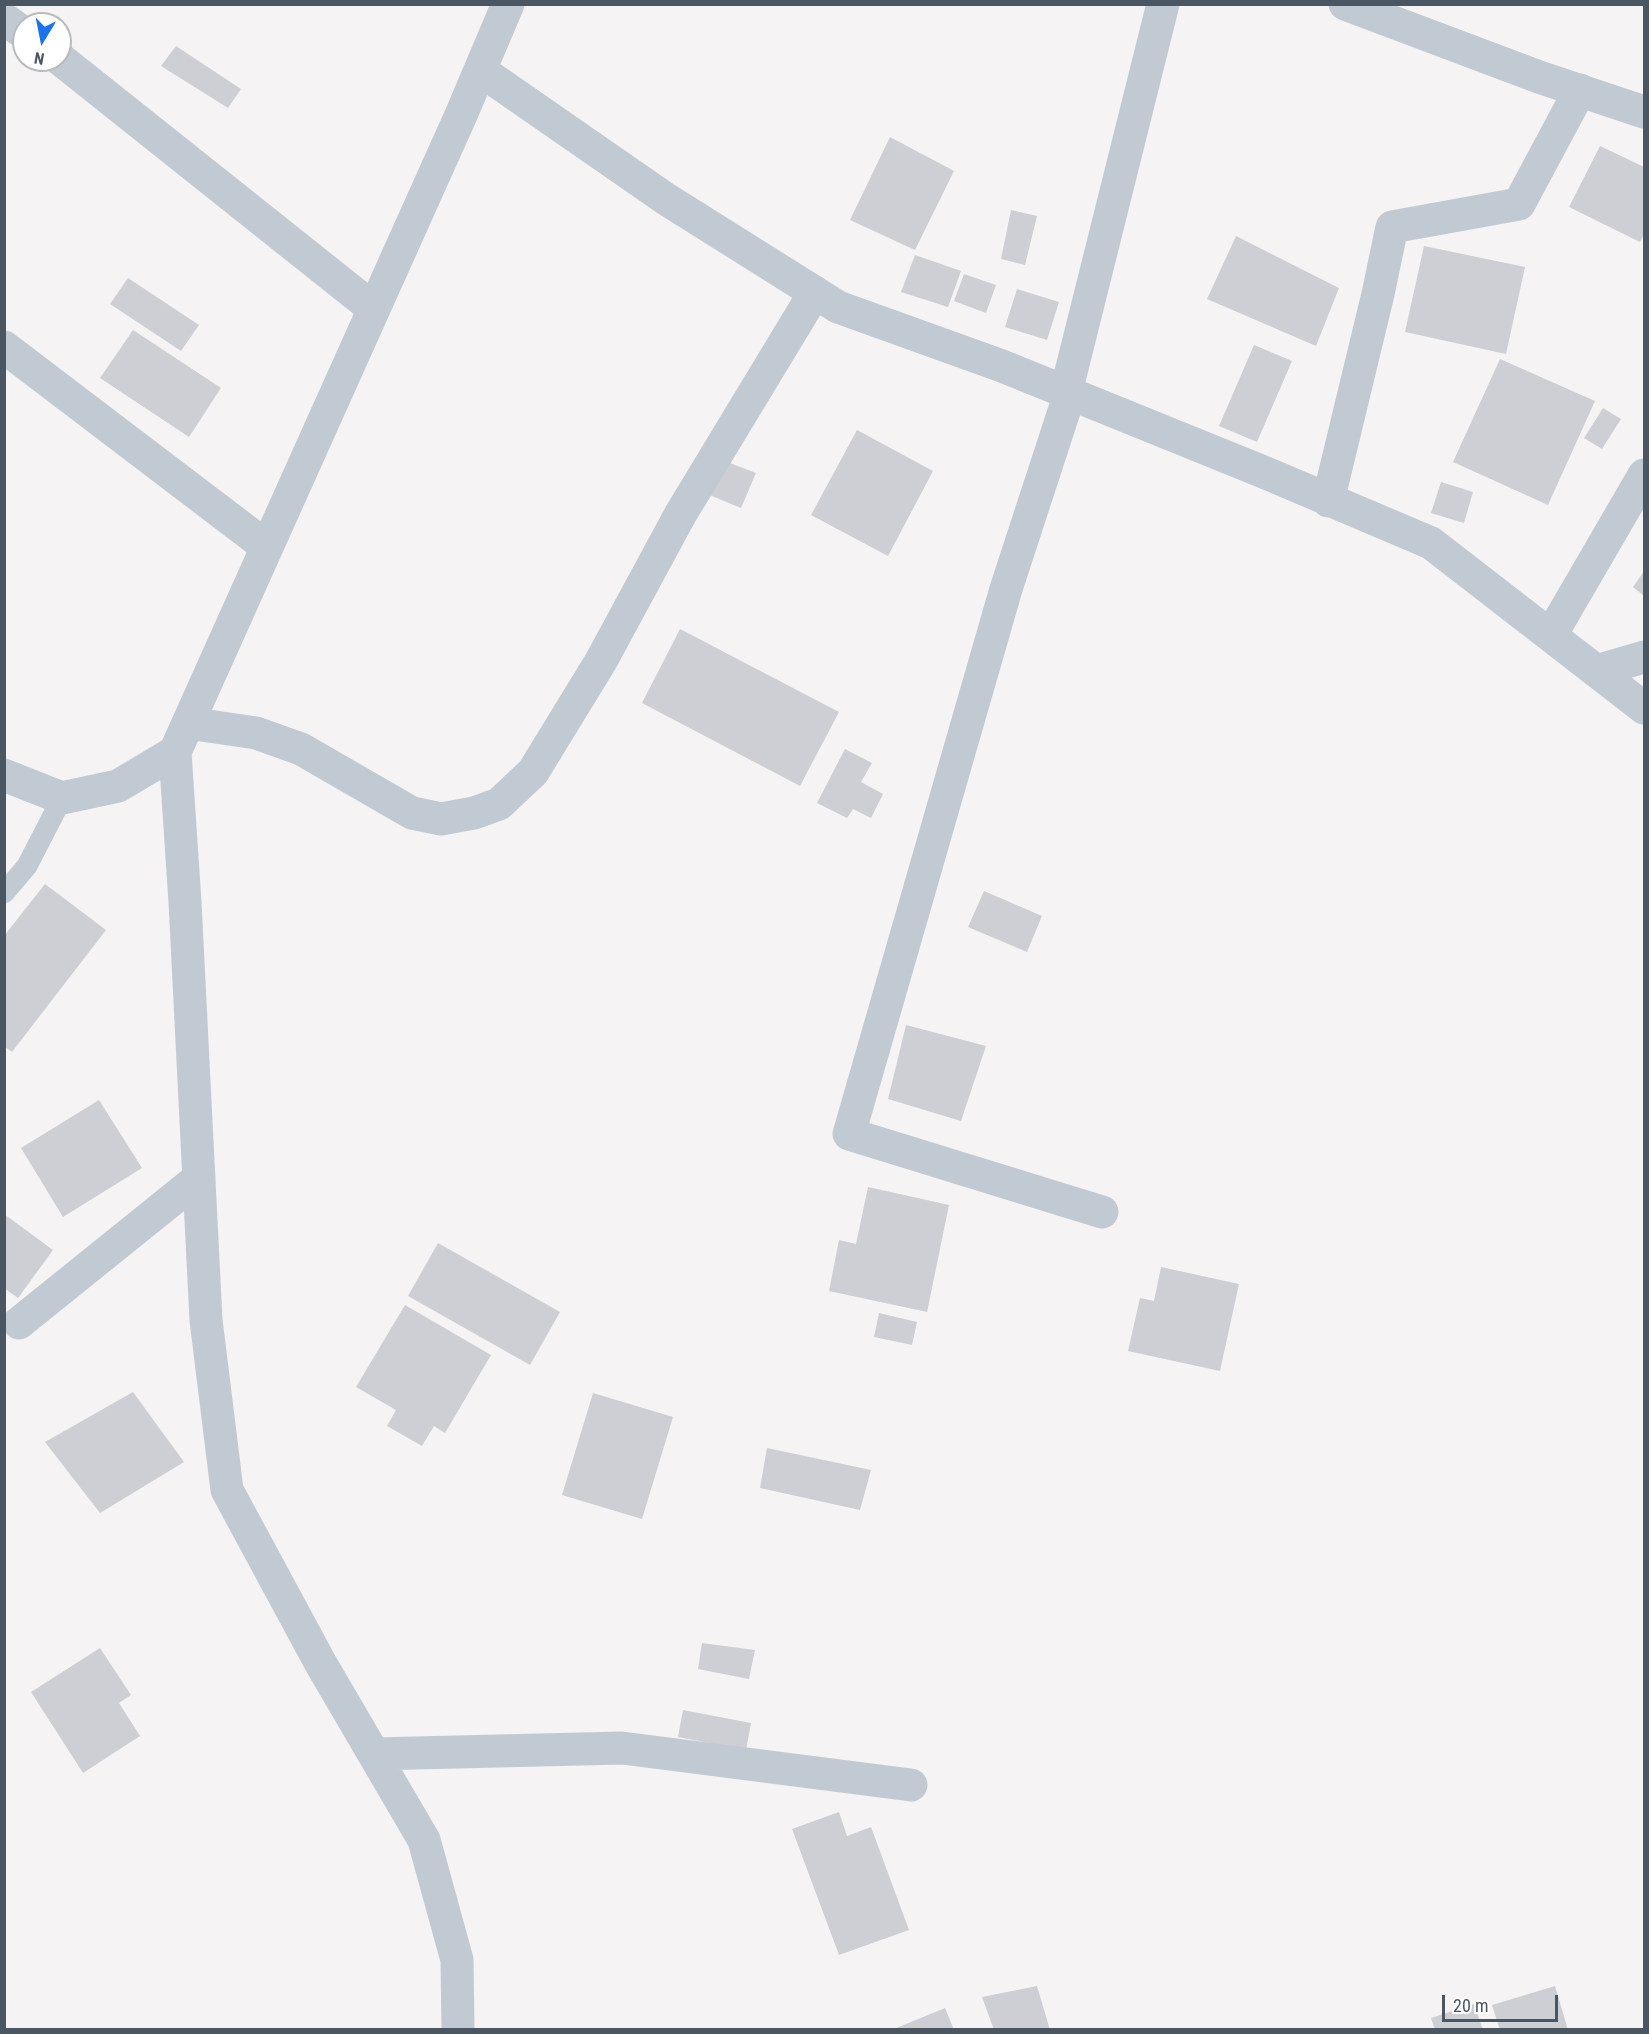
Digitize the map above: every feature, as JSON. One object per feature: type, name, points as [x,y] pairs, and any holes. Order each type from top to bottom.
[{"type":"street","points":[[458,2030],[457,1960],[424,1840],[321,1664],[227,1490],[206,1320],[185,902],[181,737],[374,309],[508,4]]},
{"type":"street","points":[[1102,1212],[849,1134],[1006,589],[1068,393],[1163,4]]},
{"type":"street","points":[[1345,4],[1539,77],[1644,112]]},
{"type":"street","points":[[72,69],[374,309]]},
{"type":"street","points":[[480,70],[666,199],[838,307],[1002,366],[1431,543],[1644,708]]},
{"type":"street","points":[[1328,501],[1392,227],[1519,204],[1580,90]]},
{"type":"street","points":[[4,775],[62,798],[118,786],[181,737],[256,733],[301,749],[412,813],[441,819],[474,813],[499,804],[533,772],[601,661],[680,515],[815,292]]},
{"type":"street","points":[[4,347],[267,547]]},
{"type":"street","points":[[1551,635],[1644,474]]},
{"type":"street","points":[[1596,671],[1644,657]]},
{"type":"street","points":[[19,1323],[199,1178]]},
{"type":"street","points":[[374,1754],[622,1748],[911,1785]]},
{"type":"lane","points":[[4,893],[27,866],[62,798]]},
{"type":"building","points":[[176,46],[241,89],[228,108],[161,66]]},
{"type":"building","points":[[890,137],[954,171],[915,250],[850,220]]},
{"type":"building","points":[[1600,146],[1644,167],[1644,234],[1640,242],[1569,207]]},
{"type":"building","points":[[1011,210],[1037,216],[1025,265],[1001,259]]},
{"type":"building","points":[[1236,236],[1339,288],[1316,346],[1207,299]]},
{"type":"building","points":[[1424,246],[1525,267],[1506,354],[1405,332]]},
{"type":"building","points":[[915,255],[961,271],[948,307],[901,292]]},
{"type":"building","points":[[964,274],[996,285],[986,313],[954,301]]},
{"type":"building","points":[[128,278],[199,325],[181,351],[110,304]]},
{"type":"building","points":[[1017,289],[1059,302],[1047,340],[1005,327]]},
{"type":"building","points":[[133,330],[221,388],[189,437],[100,378]]},
{"type":"building","points":[[1254,345],[1292,361],[1257,442],[1219,426]]},
{"type":"building","points":[[1500,359],[1595,401],[1548,505],[1453,462]]},
{"type":"building","points":[[1603,408],[1621,419],[1602,449],[1584,438]]},
{"type":"building","points":[[857,430],[933,471],[888,556],[811,515]]},
{"type":"building","points":[[722,460],[756,473],[741,508],[707,494]]},
{"type":"building","points":[[1441,482],[1473,492],[1464,523],[1431,513]]},
{"type":"building","points":[[1644,571],[1644,596],[1633,587]]},
{"type":"building","points":[[680,629],[839,712],[800,786],[642,703]]},
{"type":"building","points":[[845,749],[872,763],[861,782],[883,794],[871,818],[853,809],[847,818],[817,803]]},
{"type":"building","points":[[45,884],[106,930],[12,1052],[4,1046],[4,936]]},
{"type":"building","points":[[984,891],[1042,916],[1027,952],[968,927]]},
{"type":"building","points":[[906,1025],[986,1046],[961,1121],[888,1099]]},
{"type":"building","points":[[99,1100],[142,1168],[63,1217],[21,1148]]},
{"type":"building","points":[[868,1187],[949,1205],[927,1312],[829,1291],[839,1240],[856,1244]]},
{"type":"building","points":[[4,1214],[53,1250],[18,1298],[4,1288]]},
{"type":"building","points":[[438,1243],[560,1312],[530,1365],[408,1296]]},
{"type":"building","points":[[1161,1267],[1239,1284],[1220,1371],[1128,1351],[1140,1298],[1154,1301]]},
{"type":"building","points":[[405,1305],[491,1355],[445,1433],[434,1426],[422,1446],[387,1426],[396,1410],[356,1387]]},
{"type":"building","points":[[879,1313],[917,1322],[912,1345],[874,1337]]},
{"type":"building","points":[[133,1392],[184,1462],[100,1513],[45,1442]]},
{"type":"building","points":[[593,1393],[673,1417],[642,1519],[562,1495]]},
{"type":"building","points":[[767,1448],[871,1470],[860,1510],[760,1488]]},
{"type":"building","points":[[702,1643],[755,1650],[749,1679],[698,1669]]},
{"type":"building","points":[[100,1648],[131,1695],[119,1703],[140,1736],[83,1773],[31,1692]]},
{"type":"building","points":[[683,1710],[751,1723],[746,1750],[678,1737]]},
{"type":"building","points":[[839,1812],[847,1836],[871,1827],[909,1930],[839,1955],[792,1829]]},
{"type":"building","points":[[1037,1986],[1050,2030],[994,2030],[982,1997]]},
{"type":"building","points":[[1555,1986],[1568,2030],[1500,2030],[1492,2005]]},
{"type":"building","points":[[1474,2004],[1483,2030],[1435,2030],[1431,2018]]},
{"type":"building","points":[[945,2008],[954,2030],[894,2030],[894,2029]]}]
